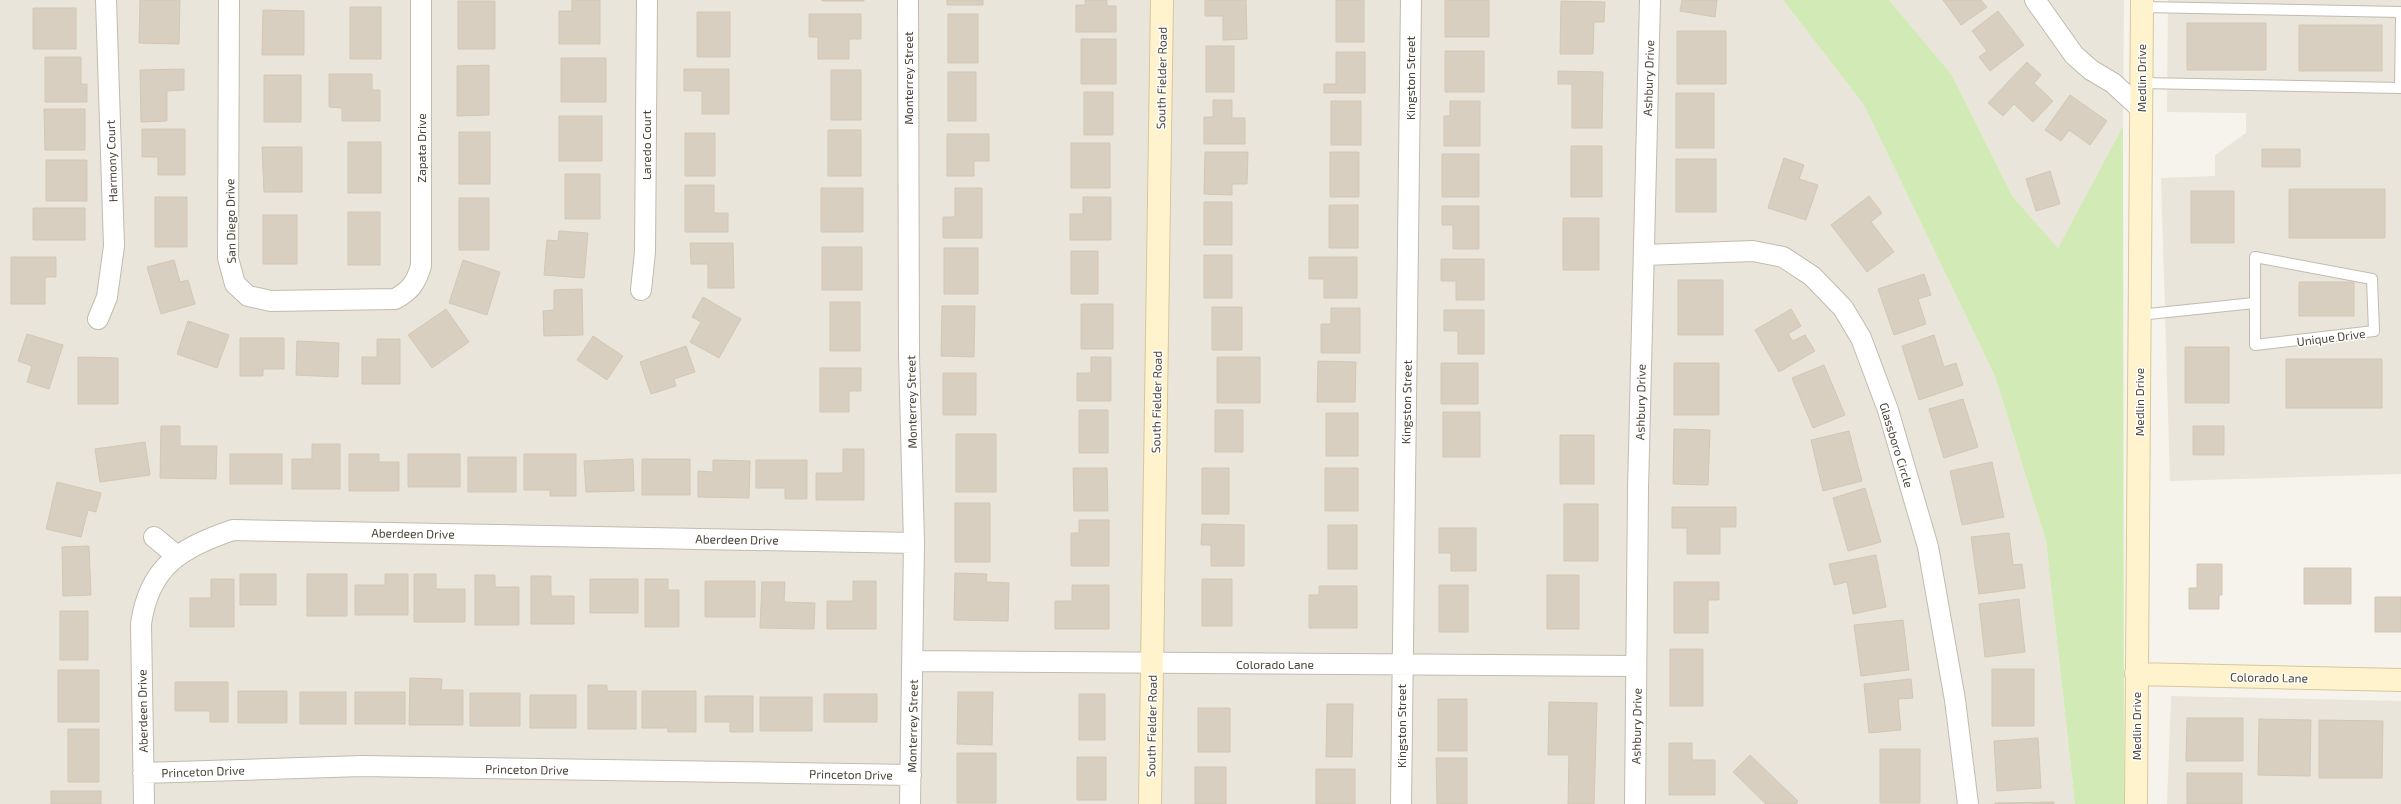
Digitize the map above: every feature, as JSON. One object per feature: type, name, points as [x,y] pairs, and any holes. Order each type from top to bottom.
[{"type":"street","name":"Harmony Court","points":[[98,319],[107,297],[114,246],[106,0]]},
{"type":"street","name":"San Diego Drive","points":[[229,0],[228,258],[235,284],[248,296],[271,301],[395,299],[408,292]]},
{"type":"street","name":"Zapata Drive","points":[[408,292],[416,281],[421,266],[422,0]]},
{"type":"street","name":"Laredo Court","points":[[641,290],[645,252],[647,0]]},
{"type":"street","name":"Monterrey Street","points":[[908,0],[910,355],[914,543],[910,804]]},
{"type":"street","name":"South Fielder Road","points":[[1150,804],[1162,0]]},
{"type":"street","name":"Kingston Street","points":[[1401,804],[1411,0]]},
{"type":"street","name":"Ashbury Drive","points":[[1634,804],[1638,490],[1650,0]]},
{"type":"street","points":[[2035,0],[2074,55],[2091,70],[2113,83],[2141,109]]},
{"type":"street","name":"Medlin Drive","points":[[2136,804],[2142,3]]},
{"type":"street","name":"Glassboro Circle","points":[[1644,255],[1753,251],[1783,257],[1812,276],[1844,308],[1861,338],[1888,410],[1928,547],[1955,700],[1968,804]]},
{"type":"street","name":"Aberdeen Drive","points":[[144,804],[141,624],[143,611],[150,592],[164,567],[177,556],[201,541],[233,530],[914,543]]},
{"type":"street","points":[[154,537],[177,556]]},
{"type":"street","name":"Colorado Lane","points":[[913,661],[1636,666]]},
{"type":"street","name":"Colorado Lane","points":[[2136,674],[2401,680]]},
{"type":"street","name":"Princeton Drive","points":[[143,773],[362,766],[911,775]]},
{"type":"lane","points":[[2142,3],[2401,12]]},
{"type":"lane","points":[[2141,83],[2400,88],[2401,17]]},
{"type":"lane","name":"Unique Drive","points":[[2255,257],[2372,279],[2374,332],[2255,345],[2254,303],[2255,257]]},
{"type":"lane","points":[[2139,316],[2254,303]]},
{"type":"shaded area","points":[[0,0],[1783,0],[1864,105],[1995,376],[2046,541],[2075,804],[0,804]]},
{"type":"shaded area","points":[[1889,0],[2124,0],[2123,126],[2058,248],[2013,197],[1952,75]]},
{"type":"shaded area","points":[[2168,0],[2401,0],[2401,474],[2170,481],[2161,178],[2215,176],[2215,155],[2246,133],[2246,113],[2167,112]]},
{"type":"shaded area","points":[[2171,696],[2401,701],[2401,804],[2167,804]]},
{"type":"green space","points":[[1783,0],[1889,0],[1952,75],[2013,197],[2058,248],[2123,126],[2124,804],[2075,804],[2046,541],[1995,376],[1864,105]]},
{"type":"building","points":[[140,0],[180,0],[179,44],[139,43]]},
{"type":"building","points":[[572,0],[600,0],[600,44],[559,44],[559,11],[572,11]]},
{"type":"building","points":[[864,0],[864,1],[822,1]]},
{"type":"building","points":[[947,0],[983,0],[983,5],[947,5]]},
{"type":"building","points":[[1085,0],[1107,0],[1107,6],[1116,6],[1116,32],[1076,32],[1076,5],[1085,5]]},
{"type":"building","points":[[1205,0],[1246,0],[1247,39],[1223,40],[1223,16],[1205,16]]},
{"type":"building","points":[[1336,0],[1364,0],[1364,42],[1336,42]]},
{"type":"building","points":[[1445,0],[1489,0],[1489,37],[1445,37]]},
{"type":"building","points":[[1682,0],[1717,0],[1715,17],[1680,11]]},
{"type":"building","points":[[1943,0],[1981,0],[1987,7],[1961,25]]},
{"type":"building","points":[[458,1],[495,1],[495,49],[458,49]]},
{"type":"building","points":[[1561,1],[1605,2],[1604,22],[1594,22],[1593,54],[1560,54]]},
{"type":"building","points":[[350,7],[381,7],[381,59],[350,59]]},
{"type":"building","points":[[33,8],[76,8],[76,49],[33,49]]},
{"type":"building","points":[[263,10],[304,11],[304,55],[262,55]]},
{"type":"building","points":[[1998,11],[2024,45],[1990,71],[1979,57],[1987,51],[1972,31]]},
{"type":"building","points":[[697,12],[730,12],[730,57],[697,57]]},
{"type":"building","points":[[809,14],[861,14],[861,39],[849,39],[849,59],[818,59],[818,37],[809,37]]},
{"type":"building","points":[[948,14],[978,14],[978,63],[948,63]]},
{"type":"building","points":[[2187,23],[2266,23],[2266,70],[2187,70]]},
{"type":"building","points":[[2299,25],[2382,25],[2382,71],[2299,71]]},
{"type":"building","points":[[1677,31],[1726,31],[1726,84],[1677,84]]},
{"type":"building","points":[[1081,39],[1116,39],[1116,84],[1081,84]]},
{"type":"building","points":[[1206,46],[1234,46],[1234,92],[1206,92]]},
{"type":"building","points":[[1445,51],[1484,51],[1484,92],[1445,92]]},
{"type":"building","points":[[1336,52],[1365,52],[1365,93],[1324,93],[1324,84],[1336,84]]},
{"type":"building","points":[[45,57],[81,57],[81,84],[87,84],[87,102],[45,102]]},
{"type":"building","points":[[561,58],[606,58],[606,102],[561,102]]},
{"type":"building","points":[[2027,62],[2041,75],[2034,83],[2053,101],[2033,122],[2014,104],[2003,116],[1988,103]]},
{"type":"building","points":[[489,65],[489,115],[457,116],[457,66]]},
{"type":"building","points":[[184,69],[184,90],[167,91],[167,121],[141,122],[140,70]]},
{"type":"building","points":[[684,69],[729,69],[729,114],[702,114],[702,91],[684,91]]},
{"type":"building","points":[[831,70],[861,70],[861,120],[831,120]]},
{"type":"building","points":[[1558,71],[1603,72],[1602,128],[1572,128],[1572,84],[1558,84]]},
{"type":"building","points":[[948,72],[976,72],[976,121],[948,121]]},
{"type":"building","points":[[329,74],[372,74],[372,90],[380,90],[380,121],[342,121],[342,108],[329,107]]},
{"type":"building","points":[[264,75],[301,75],[301,122],[264,122]]},
{"type":"building","points":[[1084,92],[1113,92],[1113,135],[1084,135]]},
{"type":"building","points":[[1676,93],[1714,93],[1714,148],[1676,148]]},
{"type":"building","points":[[2070,95],[2107,121],[2090,145],[2069,130],[2061,141],[2045,130]]},
{"type":"building","points":[[1213,100],[1232,100],[1232,118],[1245,118],[1245,144],[1204,144],[1204,117],[1213,117]]},
{"type":"building","points":[[1331,101],[1361,101],[1361,145],[1331,145]]},
{"type":"building","points":[[1450,101],[1480,101],[1480,146],[1444,146],[1444,116],[1450,116]]},
{"type":"building","points":[[44,109],[85,109],[85,150],[45,150]]},
{"type":"building","points":[[559,116],[602,116],[602,161],[559,161]]},
{"type":"building","points":[[142,129],[185,129],[185,175],[158,175],[158,157],[142,157]]},
{"type":"building","points":[[828,130],[861,130],[861,176],[828,176]]},
{"type":"building","points":[[459,132],[490,132],[490,184],[459,184]]},
{"type":"building","points":[[685,133],[715,133],[715,176],[685,176]]},
{"type":"building","points":[[947,134],[989,134],[989,161],[974,161],[974,176],[947,176]]},
{"type":"building","points":[[348,142],[381,142],[381,193],[348,193]]},
{"type":"building","points":[[1071,143],[1110,143],[1110,188],[1071,188]]},
{"type":"building","points":[[1571,146],[1602,146],[1602,197],[1571,197]]},
{"type":"building","points":[[262,147],[302,147],[302,192],[264,192]]},
{"type":"building","points":[[2262,149],[2300,149],[2300,167],[2262,167]]},
{"type":"building","points":[[1205,152],[1248,152],[1247,184],[1232,184],[1232,195],[1204,194]]},
{"type":"building","points":[[1330,152],[1359,152],[1359,197],[1330,197]]},
{"type":"building","points":[[1442,154],[1479,154],[1479,197],[1442,197]]},
{"type":"building","points":[[1784,158],[1804,165],[1799,179],[1818,185],[1806,220],[1768,208]]},
{"type":"building","points":[[1676,159],[1716,159],[1716,212],[1676,212]]},
{"type":"building","points":[[46,160],[87,160],[87,201],[46,201]]},
{"type":"building","points":[[2050,171],[2060,204],[2036,211],[2026,179]]},
{"type":"building","points":[[565,174],[600,174],[600,219],[565,219]]},
{"type":"building","points":[[685,185],[714,185],[714,213],[728,213],[728,232],[685,232]]},
{"type":"building","points":[[821,188],[863,188],[863,232],[821,232]]},
{"type":"building","points":[[955,188],[982,188],[982,238],[943,238],[943,217],[955,217]]},
{"type":"building","points":[[2289,189],[2385,189],[2385,238],[2289,238]]},
{"type":"building","points":[[2191,191],[2234,191],[2234,243],[2191,243]]},
{"type":"building","points":[[1869,196],[1882,213],[1871,222],[1894,252],[1867,272],[1831,225]]},
{"type":"building","points":[[155,197],[187,197],[187,247],[155,247]]},
{"type":"building","points":[[1083,197],[1111,197],[1111,240],[1070,240],[1070,214],[1083,214]]},
{"type":"building","points":[[459,198],[489,198],[489,250],[459,250]]},
{"type":"building","points":[[1204,202],[1232,202],[1232,245],[1204,245]]},
{"type":"building","points":[[1329,205],[1358,205],[1358,248],[1329,248]]},
{"type":"building","points":[[1442,206],[1479,206],[1479,249],[1453,249],[1453,225],[1442,225]]},
{"type":"building","points":[[33,208],[85,208],[85,240],[33,240]]},
{"type":"building","points":[[348,212],[380,212],[380,265],[348,265]]},
{"type":"building","points":[[263,215],[297,215],[297,264],[263,264]]},
{"type":"building","points":[[1563,218],[1599,218],[1599,270],[1563,270]]},
{"type":"building","points":[[559,231],[588,233],[584,278],[544,275],[547,240],[558,241]]},
{"type":"building","points":[[690,243],[733,243],[734,288],[708,288],[708,264],[691,264]]},
{"type":"building","points":[[822,247],[862,247],[862,290],[822,290]]},
{"type":"building","points":[[944,248],[978,248],[978,294],[944,294]]},
{"type":"building","points":[[1071,251],[1098,251],[1098,294],[1071,294]]},
{"type":"building","points":[[1204,255],[1232,255],[1232,298],[1204,298]]},
{"type":"building","points":[[11,257],[56,257],[56,277],[45,277],[45,304],[11,304]]},
{"type":"building","points":[[1309,257],[1357,257],[1357,298],[1324,298],[1324,279],[1309,279]]},
{"type":"building","points":[[1441,259],[1484,259],[1484,300],[1456,300],[1456,281],[1441,281]]},
{"type":"building","points":[[174,260],[180,282],[188,280],[195,304],[161,314],[147,267]]},
{"type":"building","points":[[463,260],[500,272],[487,315],[449,303]]},
{"type":"building","points":[[1924,274],[1931,295],[1918,299],[1926,324],[1894,335],[1878,289]]},
{"type":"building","points":[[1678,280],[1723,280],[1723,335],[1678,335]]},
{"type":"building","points":[[2299,282],[2354,282],[2354,316],[2299,316]]},
{"type":"building","points":[[582,289],[583,335],[544,336],[543,311],[554,310],[554,290]]},
{"type":"building","points":[[703,297],[741,319],[719,358],[690,342],[701,322],[692,317]]},
{"type":"building","points":[[830,302],[860,302],[860,351],[830,351]]},
{"type":"building","points":[[1081,304],[1113,304],[1113,349],[1081,349]]},
{"type":"building","points":[[942,306],[975,306],[974,357],[941,356]]},
{"type":"building","points":[[1212,307],[1242,307],[1242,350],[1212,350]]},
{"type":"building","points":[[1331,308],[1360,308],[1360,353],[1321,353],[1321,324],[1331,324]]},
{"type":"building","points":[[446,309],[469,342],[432,368],[408,335]]},
{"type":"building","points":[[1791,309],[1801,326],[1788,334],[1793,341],[1805,335],[1815,351],[1779,372],[1755,330]]},
{"type":"building","points":[[1444,310],[1484,310],[1484,354],[1458,354],[1458,331],[1444,331]]},
{"type":"building","points":[[188,321],[229,335],[217,368],[177,354]]},
{"type":"building","points":[[27,334],[63,345],[49,389],[27,382],[32,366],[18,361]]},
{"type":"building","points":[[1934,335],[1944,367],[1956,363],[1963,385],[1919,400],[1902,346]]},
{"type":"building","points":[[593,336],[623,356],[607,380],[577,360]]},
{"type":"building","points":[[240,338],[284,338],[284,369],[263,369],[263,376],[240,376]]},
{"type":"building","points":[[377,339],[400,339],[400,384],[362,384],[362,357],[377,357]]},
{"type":"building","points":[[297,341],[339,343],[338,377],[296,375]]},
{"type":"building","points":[[686,346],[695,372],[674,379],[676,386],[651,394],[640,362]]},
{"type":"building","points":[[2185,347],[2229,347],[2229,403],[2185,403]]},
{"type":"building","points":[[78,357],[118,358],[118,404],[78,404]]},
{"type":"building","points":[[1091,357],[1111,357],[1111,401],[1077,401],[1077,373],[1091,373]]},
{"type":"building","points":[[1217,357],[1260,357],[1260,403],[1217,403]]},
{"type":"building","points":[[2286,359],[2382,359],[2382,408],[2286,408]]},
{"type":"building","points":[[1318,361],[1356,362],[1355,402],[1317,402]]},
{"type":"building","points":[[1441,363],[1478,363],[1478,404],[1441,404]]},
{"type":"building","points":[[1674,363],[1719,363],[1719,415],[1674,415]]},
{"type":"building","points":[[1824,365],[1845,415],[1813,428],[1792,378]]},
{"type":"building","points":[[820,368],[861,368],[861,391],[849,391],[849,412],[820,412]]},
{"type":"building","points":[[943,373],[976,373],[976,415],[943,415]]},
{"type":"building","points":[[1963,399],[1978,447],[1944,458],[1929,409]]},
{"type":"building","points":[[1079,410],[1108,410],[1108,453],[1079,453]]},
{"type":"building","points":[[1215,410],[1243,410],[1243,452],[1215,452]]},
{"type":"building","points":[[1443,412],[1480,412],[1480,457],[1443,457]]},
{"type":"building","points":[[1326,413],[1358,413],[1358,456],[1326,456]]},
{"type":"building","points":[[161,426],[180,426],[180,446],[217,446],[216,479],[160,478]]},
{"type":"building","points":[[2193,426],[2224,426],[2224,455],[2193,455]]},
{"type":"building","points":[[1674,429],[1710,430],[1708,485],[1673,484]]},
{"type":"building","points":[[1849,431],[1862,481],[1823,491],[1811,440]]},
{"type":"building","points":[[956,434],[996,434],[996,492],[956,492]]},
{"type":"building","points":[[1560,435],[1594,435],[1594,484],[1560,484]]},
{"type":"building","points":[[145,442],[150,475],[100,482],[95,449]]},
{"type":"building","points":[[312,444],[340,444],[340,489],[292,489],[292,459],[312,459]]},
{"type":"building","points":[[843,449],[864,449],[864,500],[816,500],[816,473],[843,473]]},
{"type":"building","points":[[230,454],[282,454],[282,484],[230,484]]},
{"type":"building","points":[[349,454],[379,454],[379,462],[399,462],[399,491],[349,491]]},
{"type":"building","points":[[408,454],[460,454],[460,487],[408,487]]},
{"type":"building","points":[[524,454],[576,454],[576,496],[550,496],[550,490],[524,490]]},
{"type":"building","points":[[468,457],[516,457],[516,492],[468,492]]},
{"type":"building","points":[[633,459],[634,491],[586,492],[584,461]]},
{"type":"building","points":[[642,459],[690,459],[690,495],[642,495]]},
{"type":"building","points":[[713,460],[750,461],[749,498],[698,497],[698,471],[713,472]]},
{"type":"building","points":[[756,460],[807,460],[807,499],[785,499],[785,488],[756,488]]},
{"type":"building","points":[[1992,462],[2004,517],[1962,525],[1950,471]]},
{"type":"building","points":[[1073,468],[1107,468],[1108,511],[1074,511]]},
{"type":"building","points":[[1202,468],[1229,468],[1229,514],[1202,514]]},
{"type":"building","points":[[1325,468],[1358,468],[1358,511],[1325,511]]},
{"type":"building","points":[[57,482],[101,493],[96,512],[88,510],[81,537],[46,529]]},
{"type":"building","points":[[1865,488],[1881,542],[1848,551],[1833,498]]},
{"type":"building","points":[[955,503],[990,503],[990,562],[955,562]]},
{"type":"building","points":[[1564,504],[1598,504],[1598,561],[1564,561]]},
{"type":"building","points":[[1672,507],[1736,507],[1736,527],[1720,527],[1720,554],[1687,554],[1687,528],[1672,528]]},
{"type":"building","points":[[1079,520],[1109,520],[1109,566],[1071,566],[1071,533],[1079,533]]},
{"type":"building","points":[[1202,524],[1244,525],[1244,566],[1211,566],[1211,545],[1201,545]]},
{"type":"building","points":[[1328,525],[1357,525],[1357,569],[1328,569]]},
{"type":"building","points":[[1439,528],[1476,528],[1476,571],[1451,571],[1451,553],[1439,553]]},
{"type":"building","points":[[2009,533],[2013,565],[2022,564],[2025,588],[1979,594],[1971,537]]},
{"type":"building","points":[[89,546],[91,595],[63,596],[62,547]]},
{"type":"building","points":[[1876,555],[1886,607],[1853,614],[1847,582],[1834,585],[1829,564]]},
{"type":"building","points":[[2197,564],[2222,564],[2222,595],[2219,595],[2219,609],[2189,609],[2189,588],[2197,588]]},
{"type":"building","points":[[2304,568],[2351,568],[2351,604],[2304,604]]},
{"type":"building","points":[[955,573],[987,574],[986,582],[1009,583],[1008,621],[954,620]]},
{"type":"building","points":[[240,574],[276,574],[276,605],[240,605]]},
{"type":"building","points":[[307,574],[347,574],[347,616],[307,616]]},
{"type":"building","points":[[385,574],[408,574],[408,615],[355,615],[355,585],[385,585]]},
{"type":"building","points":[[414,574],[436,574],[436,589],[465,589],[465,622],[414,622]]},
{"type":"building","points":[[475,575],[495,575],[495,587],[519,587],[519,625],[475,625]]},
{"type":"building","points":[[1547,575],[1579,575],[1579,629],[1547,629]]},
{"type":"building","points":[[531,576],[551,576],[551,596],[574,596],[574,624],[531,624]]},
{"type":"building","points":[[211,579],[234,579],[234,627],[190,627],[190,598],[211,598]]},
{"type":"building","points":[[590,579],[638,579],[638,613],[590,613]]},
{"type":"building","points":[[645,579],[668,579],[668,590],[679,590],[679,627],[645,627]]},
{"type":"building","points":[[1202,579],[1232,579],[1232,626],[1202,626]]},
{"type":"building","points":[[705,581],[755,581],[755,617],[705,617]]},
{"type":"building","points":[[853,581],[876,581],[876,629],[827,629],[827,601],[853,601]]},
{"type":"building","points":[[762,582],[785,582],[784,602],[815,603],[814,629],[760,628]]},
{"type":"building","points":[[1674,582],[1719,582],[1719,600],[1708,600],[1708,633],[1674,633]]},
{"type":"building","points":[[1072,585],[1109,585],[1109,629],[1055,629],[1055,601],[1072,601]]},
{"type":"building","points":[[1439,585],[1468,585],[1468,632],[1439,632]]},
{"type":"building","points":[[1319,586],[1357,586],[1357,628],[1309,628],[1309,595],[1319,595]]},
{"type":"building","points":[[2375,597],[2401,597],[2401,632],[2375,632]]},
{"type":"building","points":[[2019,599],[2025,652],[1985,657],[1979,604]]},
{"type":"building","points":[[60,611],[88,611],[88,660],[60,660]]},
{"type":"building","points":[[1903,620],[1909,670],[1861,676],[1854,625]]},
{"type":"building","points":[[1670,649],[1703,649],[1703,706],[1670,706]]},
{"type":"building","points":[[1992,669],[2034,669],[2034,726],[1992,726]]},
{"type":"building","points":[[58,670],[99,670],[99,722],[58,722]]},
{"type":"building","points":[[410,678],[442,679],[441,690],[463,690],[463,725],[409,725]]},
{"type":"building","points":[[1911,679],[1913,698],[1898,699],[1901,730],[1869,733],[1864,684]]},
{"type":"building","points":[[175,682],[228,682],[228,722],[210,722],[210,711],[175,711]]},
{"type":"building","points":[[588,685],[607,685],[607,691],[636,691],[636,729],[588,729]]},
{"type":"building","points":[[238,691],[287,691],[287,723],[238,723]]},
{"type":"building","points":[[642,691],[696,691],[696,732],[668,732],[668,728],[642,728]]},
{"type":"building","points":[[300,692],[346,692],[346,724],[300,724]]},
{"type":"building","points":[[355,692],[405,692],[405,724],[355,724]]},
{"type":"building","points":[[958,692],[993,692],[992,745],[957,744]]},
{"type":"building","points":[[470,693],[520,693],[520,726],[470,726]]},
{"type":"building","points":[[824,694],[877,694],[877,722],[824,722]]},
{"type":"building","points":[[1079,694],[1105,694],[1105,740],[1079,740]]},
{"type":"building","points":[[530,695],[576,695],[576,728],[530,728]]},
{"type":"building","points":[[705,696],[753,696],[753,732],[730,732],[730,722],[705,722]]},
{"type":"building","points":[[760,697],[812,697],[812,731],[760,731]]},
{"type":"building","points":[[1438,699],[1467,699],[1467,751],[1438,751]]},
{"type":"building","points":[[1549,702],[1597,703],[1594,804],[1568,804],[1569,755],[1548,755]]},
{"type":"building","points":[[1327,704],[1353,704],[1352,757],[1326,757]]},
{"type":"building","points":[[1198,708],[1230,708],[1230,752],[1198,752]]},
{"type":"building","points":[[2187,718],[2243,718],[2243,761],[2186,761]]},
{"type":"building","points":[[2259,719],[2311,720],[2310,776],[2258,775]]},
{"type":"building","points":[[2319,720],[2383,721],[2382,778],[2319,778]]},
{"type":"building","points":[[68,729],[99,729],[99,782],[68,782]]},
{"type":"building","points":[[2038,738],[2041,788],[1997,791],[1994,741]]},
{"type":"building","points":[[1669,743],[1692,743],[1692,760],[1715,760],[1715,795],[1669,795]]},
{"type":"building","points":[[1880,749],[1920,749],[1920,803],[1880,803]]},
{"type":"building","points":[[957,753],[996,753],[996,803],[957,803]]},
{"type":"building","points":[[1750,755],[1798,801],[1796,804],[1766,804],[1733,772]]},
{"type":"building","points":[[1077,757],[1106,757],[1106,800],[1077,800]]},
{"type":"building","points":[[1436,758],[1467,758],[1467,804],[1437,804]]},
{"type":"building","points":[[1195,767],[1226,767],[1226,804],[1195,804]]},
{"type":"building","points":[[1316,769],[1355,769],[1355,804],[1316,804]]},
{"type":"building","points":[[2187,773],[2242,773],[2242,804],[2187,804]]},
{"type":"building","points":[[51,791],[101,791],[101,804],[51,804]]},
{"type":"building","points":[[2054,802],[2054,804],[1995,804],[1995,803]]}]
